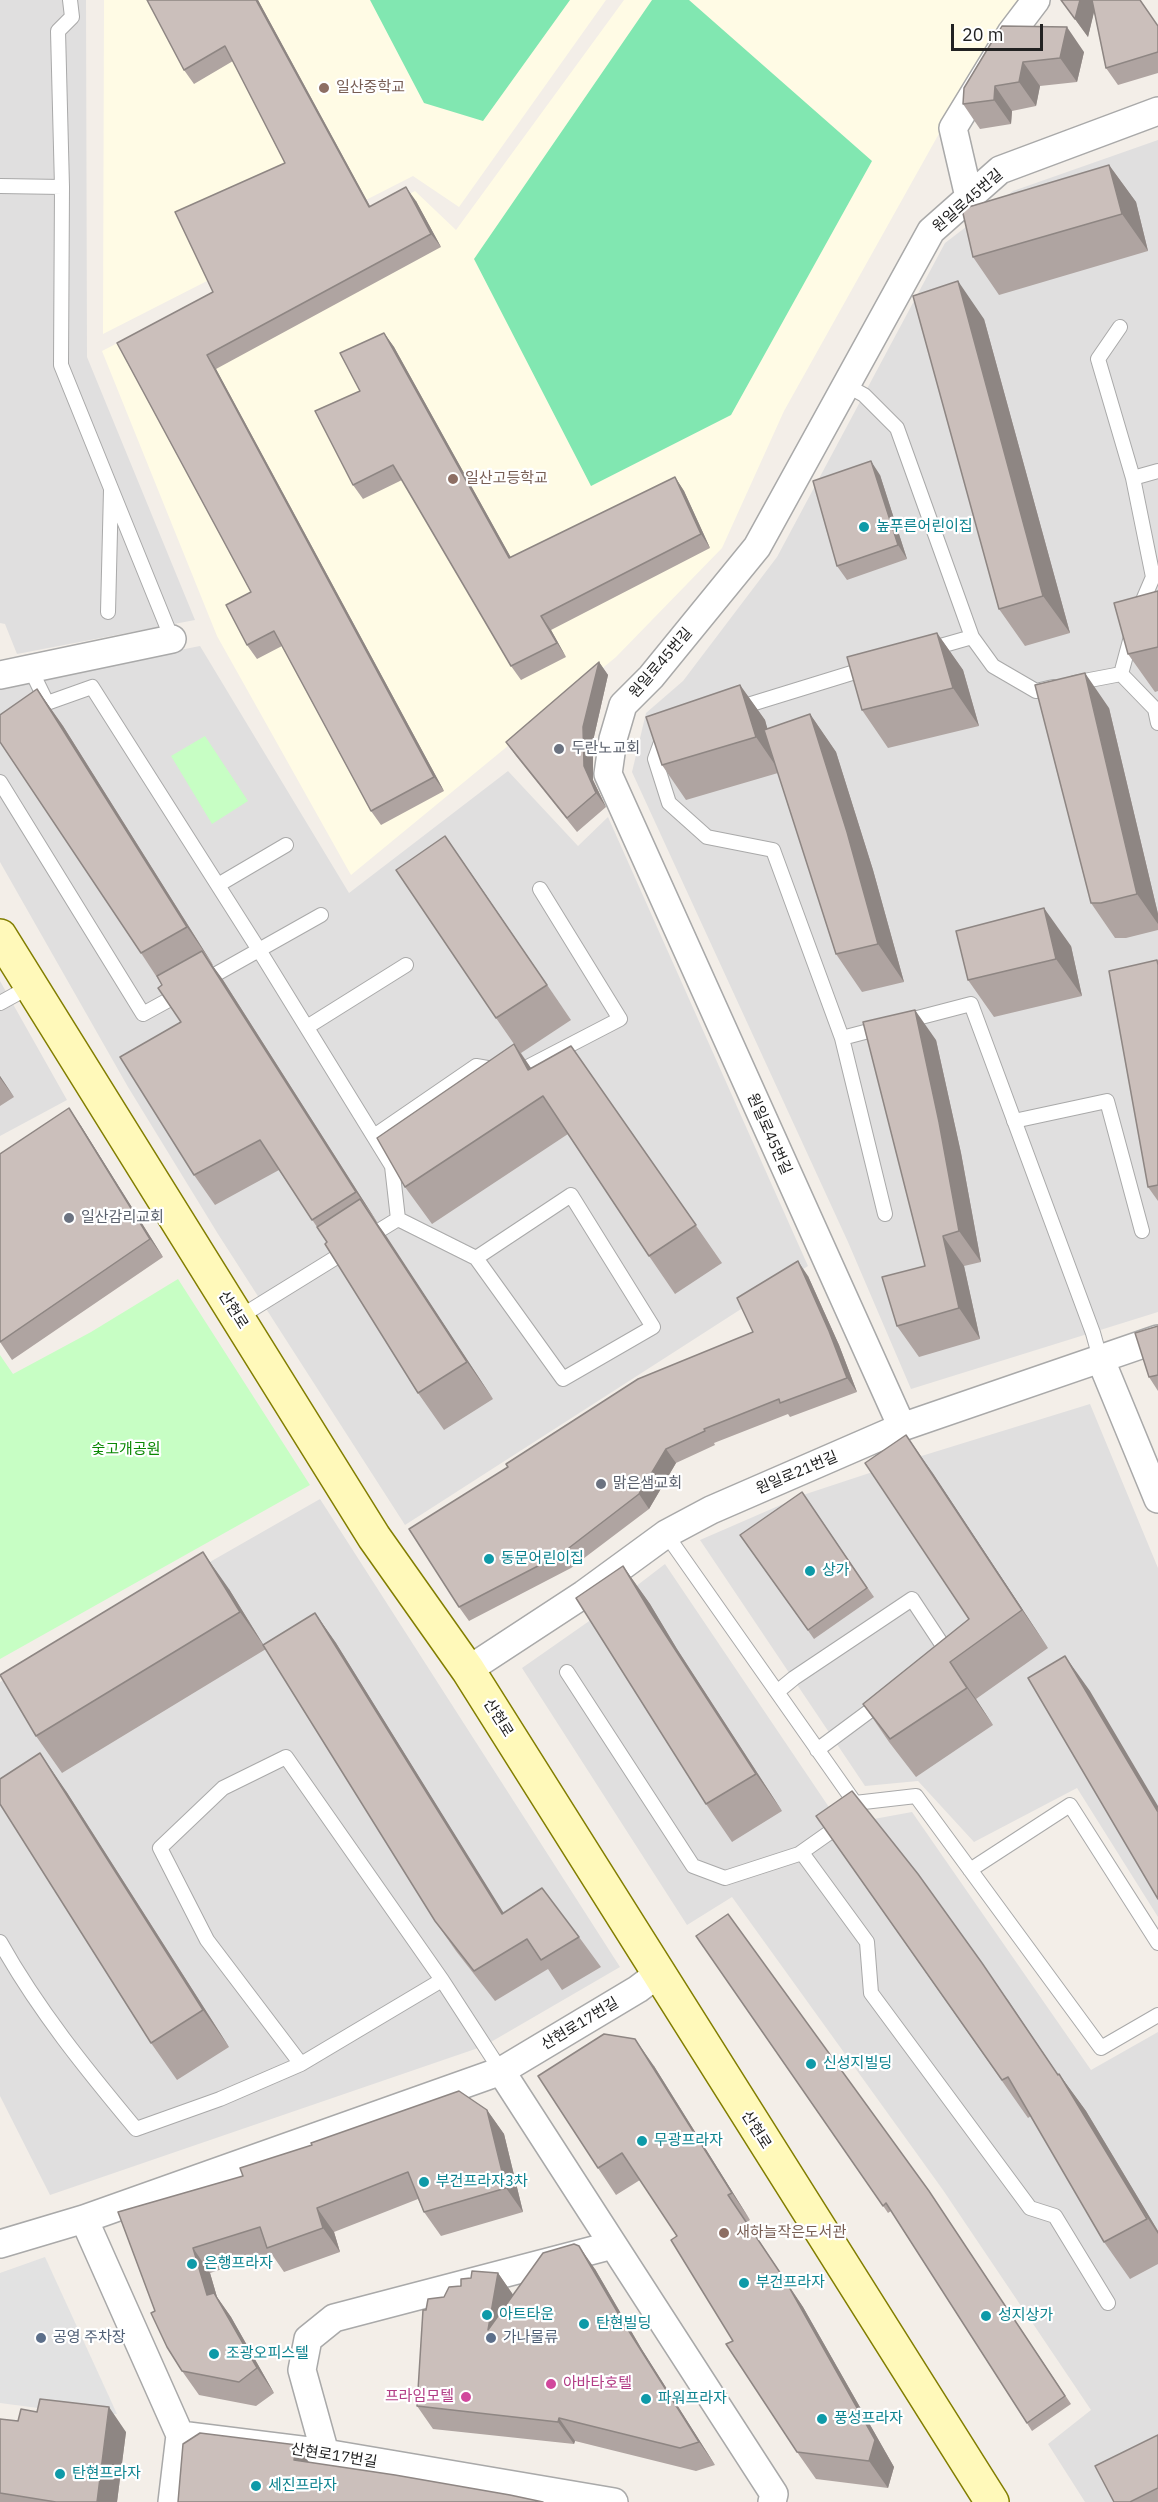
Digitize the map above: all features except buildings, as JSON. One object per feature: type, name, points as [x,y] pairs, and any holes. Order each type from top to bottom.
[{"type":"main road","name":"산현로","points":[[0,936],[374,1537],[468,1670],[992,2502]]},
{"type":"street","points":[[969,198],[953,128],[1011,33],[1036,0]]},
{"type":"street","name":"원일로45번길","points":[[902,1427],[823,1258],[608,774],[613,739],[623,705],[651,676],[757,547],[932,231],[1000,170],[1158,111]]},
{"type":"street","points":[[0,675],[172,639]]},
{"type":"street","name":"원일로21번길","points":[[468,1670],[584,1594],[666,1534],[711,1510],[902,1427],[1158,1339]]},
{"type":"street","points":[[1100,1358],[1158,1499]]},
{"type":"street","name":"산현로17번길","points":[[0,2244],[84,2219],[501,2072],[638,1989],[658,1974]]},
{"type":"street","points":[[501,2072],[774,2494],[772,2502]]},
{"type":"street","points":[[84,2219],[180,2435],[172,2502]]},
{"type":"street","points":[[325,2453],[302,2370],[308,2339],[334,2318],[613,2245]]},
{"type":"street","name":"산현로17번길","points":[[180,2435],[325,2453],[614,2502]]},
{"type":"lane","points":[[70,0],[72,17],[58,31],[62,187],[61,365],[172,639]]},
{"type":"lane","points":[[0,186],[62,187]]},
{"type":"lane","points":[[1120,327],[1098,359],[1133,478],[1156,576],[1136,616],[1121,674]]},
{"type":"lane","points":[[846,385],[864,395],[897,428],[972,637],[993,666],[1035,691],[1121,674]]},
{"type":"lane","points":[[1133,478],[1158,471]]},
{"type":"lane","points":[[108,612],[111,485]]},
{"type":"lane","points":[[917,653],[972,637]]},
{"type":"lane","points":[[720,713],[884,663]]},
{"type":"lane","points":[[30,668],[43,705],[92,687],[259,950],[392,1166],[399,1219]]},
{"type":"lane","points":[[1121,674],[1155,709],[1158,723]]},
{"type":"lane","points":[[677,727],[666,730],[655,759],[669,803],[707,837],[773,850],[842,1038],[885,1214]]},
{"type":"lane","points":[[0,782],[143,1014],[321,915]]},
{"type":"lane","points":[[218,885],[286,845]]},
{"type":"lane","points":[[374,1136],[476,1066],[516,1073],[620,1019],[540,889]]},
{"type":"lane","points":[[307,1027],[406,965]]},
{"type":"lane","points":[[0,1004],[31,986]]},
{"type":"lane","points":[[842,1038],[971,1004],[1093,1333],[1100,1358]]},
{"type":"lane","points":[[1014,1121],[1107,1101],[1142,1231]]},
{"type":"lane","points":[[399,1219],[477,1258],[563,1379],[653,1327],[571,1195],[477,1258]]},
{"type":"lane","points":[[238,1318],[399,1219]]},
{"type":"lane","points":[[666,1534],[855,1803]]},
{"type":"lane","points":[[777,1692],[794,1678],[912,1599],[947,1652],[928,1666]]},
{"type":"lane","points":[[567,1672],[693,1866],[725,1878],[802,1852],[841,1826],[855,1803]]},
{"type":"lane","points":[[817,1749],[890,1695]]},
{"type":"lane","points":[[301,2064],[207,1940],[160,1848],[223,1788],[286,1756],[442,1980],[501,2072]]},
{"type":"lane","points":[[855,1803],[916,1796],[1101,2048],[1158,2015]]},
{"type":"lane","points":[[970,1870],[1070,1805],[1158,1943]]},
{"type":"lane","points":[[802,1852],[867,1942],[871,1993],[1030,2208],[1055,2216],[1108,2303]]},
{"type":"lane","points":[[0,1942],[22,1981],[76,2058],[136,2128],[220,2099],[301,2064],[442,1980]]},
{"type":"shaded area","points":[[0,0],[86,0],[87,357],[195,620],[17,654],[5,624],[0,623]]},
{"type":"shaded area","name":"일산중학교","points":[[104,0],[606,0],[459,207],[413,176],[103,334]]},
{"type":"shaded area","name":"일산고등학교","points":[[624,0],[1020,0],[993,37],[784,411],[722,548],[616,657],[351,875],[217,636],[102,351],[415,191],[456,230]]},
{"type":"shaded area","points":[[1158,140],[1158,1312],[911,1389],[848,1242],[632,772],[646,713],[683,681],[777,557],[945,243],[1013,191]]},
{"type":"shaded area","points":[[200,646],[349,893],[508,771],[578,846],[608,817],[808,1266],[405,1525],[218,1234],[128,1087],[0,862],[0,688],[34,679]]},
{"type":"shaded area","points":[[0,981],[67,1100],[0,1136]]},
{"type":"shaded area","points":[[1090,1404],[1158,1568],[1158,1917],[1077,1788],[974,1842],[918,1781],[865,1786],[700,1540],[806,1494]]},
{"type":"shaded area","points":[[320,1499],[620,1967],[484,2046],[50,2195],[0,2096],[0,1682]]},
{"type":"shaded area","points":[[665,1564],[841,1825],[912,1812],[1091,2070],[1158,2032],[1158,2502],[1085,2502],[1048,2444],[1091,2410],[943,2190],[732,1897],[687,1925],[522,1668],[605,1610]]},
{"type":"shaded area","name":"공영 주차장","points":[[45,2257],[117,2414],[61,2411],[0,2403],[0,2273]]},
{"type":"green space","points":[[370,0],[570,0],[483,121],[424,103]]},
{"type":"green space","points":[[652,0],[689,0],[872,161],[731,415],[591,486],[474,259]]},
{"type":"green space","points":[[205,736],[248,801],[212,824],[171,756]]},
{"type":"green space","name":"숯고개공원","points":[[178,1279],[310,1485],[0,1659],[0,1355],[13,1374],[91,1332]]},
{"type":"place","name":"일산중학교","points":[[324,88]]},
{"type":"place","name":"일산고등학교","points":[[453,479]]},
{"type":"place","name":"높푸른어린이집","points":[[864,527]]},
{"type":"place","name":"두란노교회","points":[[559,749]]},
{"type":"place","name":"일산감리교회","points":[[69,1218]]},
{"type":"place","name":"맑은샘교회","points":[[601,1484]]},
{"type":"place","name":"동문어린이집","points":[[489,1559]]},
{"type":"place","name":"상가","points":[[810,1571]]},
{"type":"place","name":"신성지빌딩","points":[[811,2064]]},
{"type":"place","name":"무광프라자","points":[[642,2141]]},
{"type":"place","name":"부건프라자3차","points":[[424,2182]]},
{"type":"place","name":"새하늘작은도서관","points":[[724,2233]]},
{"type":"place","name":"은행프라자","points":[[192,2264]]},
{"type":"place","name":"부건프라자","points":[[744,2283]]},
{"type":"place","name":"아트타운","points":[[487,2315]]},
{"type":"place","name":"성지상가","points":[[986,2316]]},
{"type":"place","name":"탄현빌딩","points":[[584,2324]]},
{"type":"place","name":"공영 주차장","points":[[41,2338]]},
{"type":"place","name":"가나물류","points":[[491,2338]]},
{"type":"place","name":"조광오피스텔","points":[[214,2354]]},
{"type":"place","name":"아바타호텔","points":[[551,2384]]},
{"type":"place","name":"프라임모텔","points":[[466,2397]]},
{"type":"place","name":"파워프라자","points":[[646,2399]]},
{"type":"place","name":"풍성프라자","points":[[822,2419]]},
{"type":"place","name":"탄현프라자","points":[[60,2474]]},
{"type":"place","name":"세진프라자","points":[[256,2486]]}]
